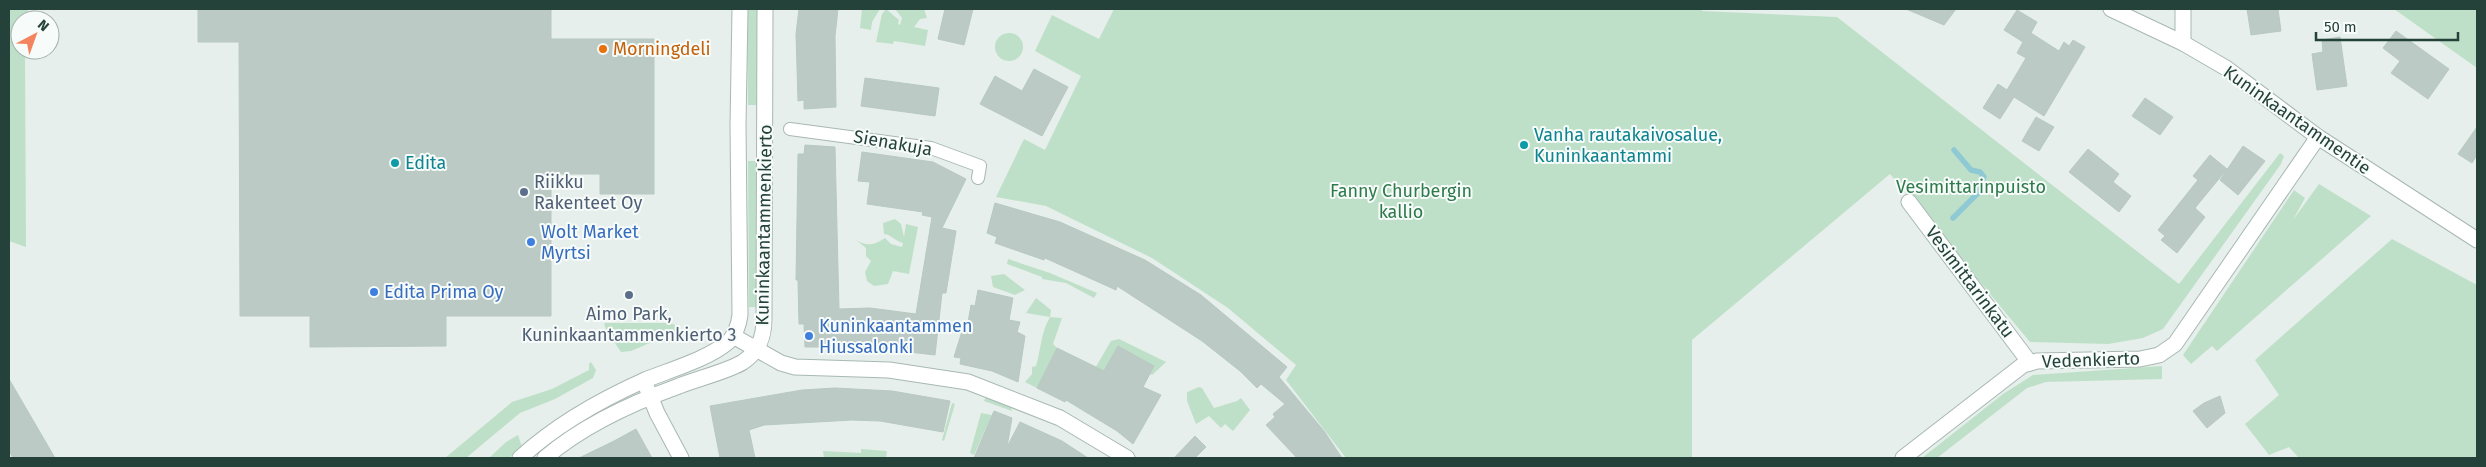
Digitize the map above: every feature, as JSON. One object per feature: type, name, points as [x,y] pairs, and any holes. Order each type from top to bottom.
[{"type":"street","name":"Kuninkaantammenkierto","points":[[520,458],[546,436],[572,419],[644,381],[715,350],[733,336],[740,315],[738,125],[740,9]]},
{"type":"street","name":"Kuninkaantammenkierto","points":[[545,458],[588,428],[650,396],[739,364],[758,348],[764,326],[765,9]]},
{"type":"street","name":"Kuninkaantammentie","points":[[2111,9],[2183,43],[2226,68],[2318,137],[2477,240]]},
{"type":"street","points":[[2183,9],[2183,43]]},
{"type":"street","name":"Sienakuja","points":[[790,129],[841,134],[931,148],[980,166],[978,178]]},
{"type":"street","name":"Vedenkierto","points":[[1903,458],[2016,370],[2030,363],[2140,359],[2159,355],[2175,344],[2318,137]]},
{"type":"street","name":"Vesimittarinkatu","points":[[1909,202],[2030,363]]},
{"type":"street","points":[[733,336],[758,348],[781,363],[795,367],[870,369],[919,373],[968,382],[1060,418],[1127,458]]},
{"type":"street","points":[[644,381],[681,458]]},
{"type":"green space","points":[[9,9],[28,9],[10,10],[10,60],[25,60],[26,247],[9,241]]},
{"type":"green space","points":[[747,9],[760,9],[759,105],[748,105]]},
{"type":"green space","points":[[862,9],[880,9],[872,22],[871,30],[860,28]]},
{"type":"green space","points":[[886,9],[899,20],[898,24],[900,25],[902,18],[895,9],[924,9],[927,18],[920,19],[914,27],[928,30],[925,46],[894,41],[893,44],[876,42],[882,14]]},
{"type":"green space","name":"Fanny Churbergin kallio","points":[[1114,9],[1702,9],[1702,11],[1837,17],[2179,284],[2280,153],[2284,156],[2281,164],[2163,329],[2143,338],[2108,344],[2030,342],[1890,174],[1692,340],[1692,458],[1346,458],[1286,380],[1296,365],[1228,308],[1152,258],[1046,206],[996,197],[1024,139],[1045,150],[1081,76],[1035,51],[1052,15],[1099,39]]},
{"type":"green space","points":[[2394,9],[2477,9],[2477,68]]},
{"type":"green space","points":[[1009,33],[1019,37],[1023,47],[1019,57],[1009,61],[999,57],[995,47],[999,37]]},
{"type":"green space","points":[[748,161],[759,161],[759,307],[749,307]]},
{"type":"green space","points":[[2319,184],[2371,216],[2217,351],[2212,346],[2191,364],[2183,355],[2294,190],[2305,198],[2293,220]]},
{"type":"green space","points":[[895,219],[901,224],[904,237],[906,224],[918,227],[909,274],[893,271],[888,284],[874,286],[867,281],[865,272],[871,261],[866,256],[866,248],[856,240],[864,244],[871,244],[885,238],[891,244],[902,247],[903,243],[884,234],[883,223]]},
{"type":"green space","points":[[2392,239],[2477,285],[2477,458],[2299,458],[2289,447],[2269,455],[2245,424],[2279,395],[2255,360]]},
{"type":"green space","points":[[1008,259],[1050,273],[1097,293],[1094,298],[1066,283],[1042,279],[1042,277],[1007,264]]},
{"type":"green space","points":[[1004,274],[1025,290],[1015,295],[993,287],[991,276]]},
{"type":"green space","points":[[1036,298],[1051,310],[1050,317],[1026,313]]},
{"type":"green space","points":[[1050,317],[1062,318],[1053,344],[1057,348],[1037,388],[1025,382],[1032,374],[1032,367],[1036,366],[1043,335]]},
{"type":"green space","points":[[604,323],[670,323],[680,327],[678,331],[631,351],[621,352],[606,330]]},
{"type":"green space","points":[[1119,339],[1166,362],[1152,375],[1150,374],[1154,366],[1118,346],[1102,376],[1094,370],[1111,341]]},
{"type":"green space","points":[[591,362],[596,370],[593,378],[555,399],[520,413],[466,458],[445,458],[512,402],[552,389],[589,370]]},
{"type":"green space","points":[[2162,366],[2162,379],[2046,382],[2027,388],[1937,458],[1922,458],[2003,394],[2033,375]]},
{"type":"green space","points":[[1199,387],[1202,388],[1214,408],[1241,398],[1250,410],[1233,431],[1225,424],[1221,428],[1209,416],[1196,424],[1187,401],[1187,392]]},
{"type":"green space","points":[[987,395],[1010,400],[1012,411],[984,401]]},
{"type":"green space","points":[[952,403],[955,404],[944,441],[942,440]]},
{"type":"green space","points":[[981,413],[992,415],[974,455],[970,453]]},
{"type":"green space","points":[[518,435],[522,447],[509,458],[489,458],[506,442]]},
{"type":"green space","points":[[861,449],[887,451],[886,458],[824,458],[823,451],[861,453]]},
{"type":"building","name":"Edita","points":[[198,9],[551,9],[551,39],[654,39],[654,194],[600,194],[600,174],[551,174],[551,316],[446,316],[446,346],[310,347],[310,316],[240,316],[239,42],[198,42]]},
{"type":"building","points":[[799,9],[838,9],[835,36],[836,107],[804,109],[804,100],[798,101],[796,34]]},
{"type":"building","points":[[945,9],[973,9],[964,45],[938,39]]},
{"type":"building","points":[[1906,9],[1956,9],[1944,25]]},
{"type":"building","points":[[2247,9],[2278,9],[2281,31],[2251,35]]},
{"type":"building","points":[[2017,10],[2037,22],[2031,33],[2059,51],[2064,42],[2069,46],[2073,40],[2085,47],[2044,116],[2014,97],[2000,119],[1983,108],[1998,84],[2007,90],[2026,58],[2017,53],[2023,42],[2004,30]]},
{"type":"building","points":[[2396,31],[2449,69],[2428,99],[2391,73],[2400,61],[2383,48]]},
{"type":"building","points":[[2340,37],[2347,86],[2317,90],[2312,54],[2323,52],[2322,40]]},
{"type":"building","points":[[1034,69],[1068,87],[1042,136],[980,104],[995,76],[1022,91]]},
{"type":"building","points":[[865,78],[939,88],[935,116],[861,106]]},
{"type":"building","points":[[2145,98],[2173,117],[2160,135],[2132,116]]},
{"type":"building","points":[[2036,117],[2054,127],[2039,151],[2022,141]]},
{"type":"building","points":[[2477,127],[2477,155],[2472,163],[2458,154]]},
{"type":"building","points":[[805,145],[835,147],[839,309],[870,308],[916,314],[932,217],[922,215],[923,212],[867,204],[870,182],[858,181],[862,152],[933,162],[966,179],[942,228],[956,231],[946,293],[942,293],[935,355],[866,347],[805,347],[804,324],[799,324],[798,280],[796,280],[798,154],[804,154]]},
{"type":"building","points":[[2243,146],[2265,161],[2238,195],[2220,180]]},
{"type":"building","points":[[2088,149],[2119,174],[2113,182],[2131,196],[2119,212],[2069,172]]},
{"type":"building","points":[[2210,155],[2227,169],[2195,208],[2205,217],[2177,253],[2161,240],[2165,236],[2158,230],[2198,180],[2193,176]]},
{"type":"building","points":[[995,203],[1060,222],[1145,260],[1201,295],[1287,367],[1279,377],[1324,431],[1342,458],[1297,458],[1266,425],[1275,417],[1273,414],[1285,404],[1261,384],[1257,388],[1240,371],[1202,341],[1117,286],[1116,290],[1045,258],[1044,260],[995,243],[997,237],[987,233]]},
{"type":"building","points":[[978,290],[1013,298],[1009,320],[1020,322],[1017,332],[1025,336],[1018,382],[992,371],[960,364],[961,358],[954,357],[963,328],[967,328],[971,305],[975,306]]},
{"type":"building","points":[[1118,346],[1154,366],[1143,387],[1161,395],[1133,444],[1117,431],[1066,400],[1065,402],[1037,388],[1057,348],[1104,371]]},
{"type":"building","points":[[9,379],[55,458],[13,458],[9,451]]},
{"type":"building","points":[[835,388],[892,391],[950,401],[943,432],[880,421],[852,420],[764,425],[749,430],[755,458],[720,458],[710,406],[802,390]]},
{"type":"building","points":[[2220,396],[2225,413],[2207,428],[2193,411],[2204,403]]},
{"type":"building","points":[[994,411],[1012,418],[1007,447],[1020,422],[1062,441],[1088,458],[974,458]]},
{"type":"building","points":[[636,429],[652,458],[579,458],[614,441]]},
{"type":"building","points":[[1195,436],[1206,447],[1195,458],[1174,458]]},
{"type":"waterway","points":[[1953,218],[1978,193],[1979,185],[1984,177],[1980,172],[1971,170],[1954,150]]},
{"type":"place","name":"Morningdeli","points":[[603,49]]},
{"type":"place","name":"Vanha rautakaivosalue, Kuninkaantammi","points":[[1524,145]]},
{"type":"place","name":"Edita","points":[[395,163]]},
{"type":"place","name":"Riikku Rakenteet Oy","points":[[524,192]]},
{"type":"place","name":"Wolt Market Myrtsi","points":[[531,242]]},
{"type":"place","name":"Edita Prima Oy","points":[[374,292]]},
{"type":"place","name":"Aimo Park, Kuninkaantammenkierto 3","points":[[629,295]]},
{"type":"place","name":"Kuninkaantammen Hiussalonki","points":[[809,336]]},
{"type":"park label","name":"Vesimittarinpuisto","points":[[1971,187]]}]
